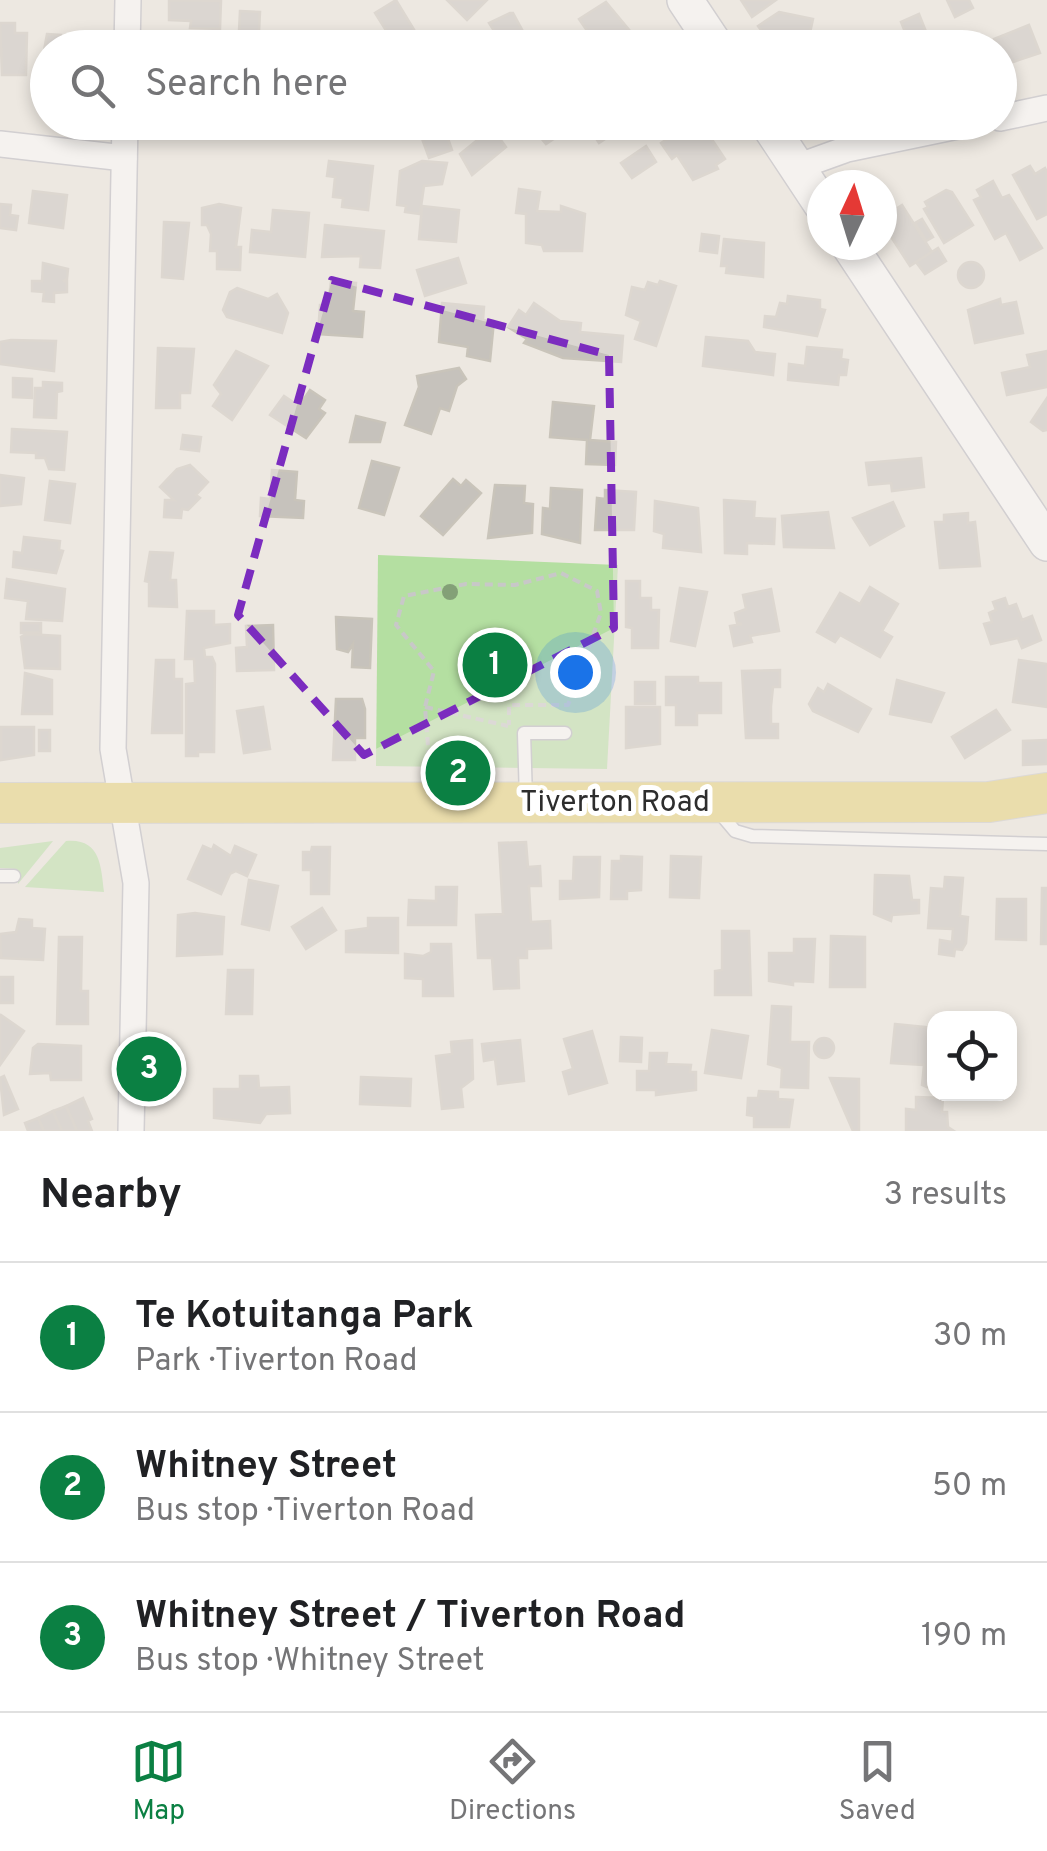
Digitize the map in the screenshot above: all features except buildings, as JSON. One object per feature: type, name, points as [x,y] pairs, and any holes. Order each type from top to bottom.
[{"type":"main road","points":[[685,0],[705,30]]},
{"type":"main road","points":[[779,140],[807,183]]},
{"type":"main road","points":[[859,260],[1047,543]]},
{"type":"main road","name":"Tiverton Road","points":[[0,803],[989,802],[1047,793]]},
{"type":"main road","name":"Tiverton Road","points":[[989,802],[1047,817]]},
{"type":"street","points":[[127,30],[128,0]]},
{"type":"street","points":[[1017,114],[1047,108]]},
{"type":"street","points":[[124,140],[113,748],[136,883],[131,1131]]},
{"type":"street","points":[[796,167],[847,149],[890,140]]},
{"type":"street","points":[[0,144],[124,158]]},
{"type":"lane","points":[[526,800],[524,733],[566,733]]},
{"type":"lane","points":[[711,800],[735,830],[752,836],[1047,844]]},
{"type":"path","points":[[430,771],[425,707],[434,670],[396,625],[404,596],[466,584],[515,585],[562,573],[593,588],[601,613],[568,705],[509,705],[509,740]]},
{"type":"path","points":[[425,707],[524,733]]},
{"type":"highlighted area","points":[[332,280],[609,355],[614,628],[364,755],[238,615]]},
{"type":"green space","points":[[378,555],[618,565],[607,769],[376,766]]},
{"type":"green space","points":[[53,841],[18,884],[17,869],[0,868],[0,848]]},
{"type":"green space","points":[[66,841],[86,844],[97,855],[104,892],[25,887]]},
{"type":"place","name":"Te Kotuitanga Park","points":[[495,665]]},
{"type":"place","name":"Whitney Street","points":[[458,773]]},
{"type":"place","name":"Whitney Street / Tiverton Road","points":[[149,1069]]}]
